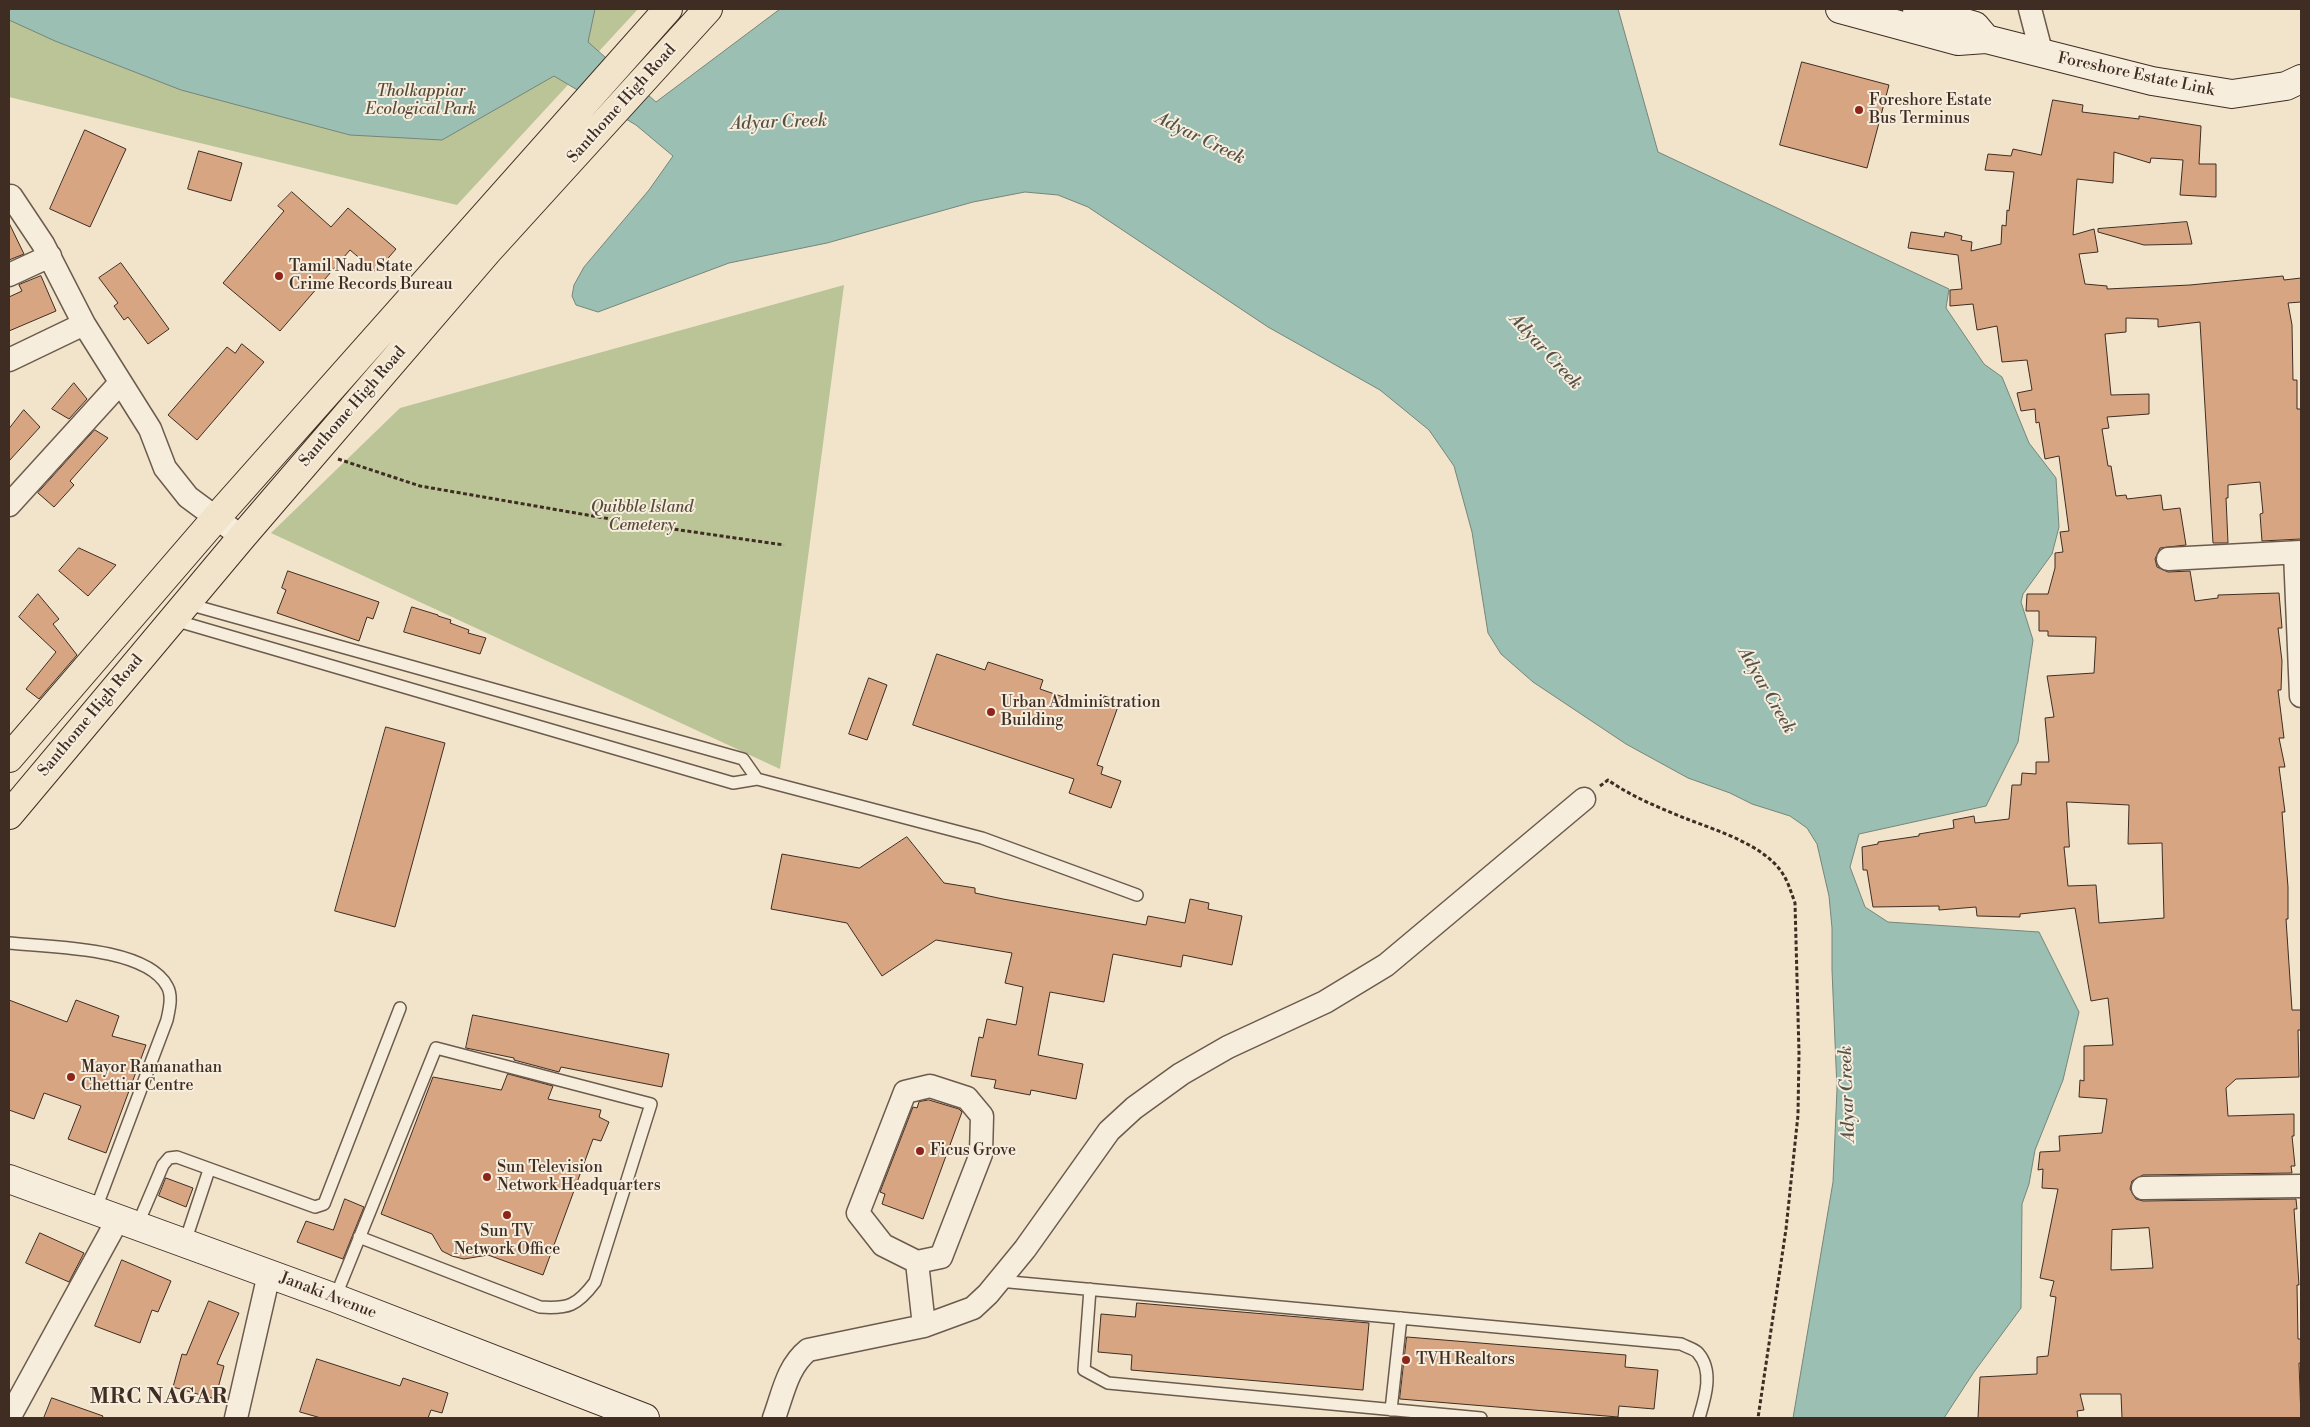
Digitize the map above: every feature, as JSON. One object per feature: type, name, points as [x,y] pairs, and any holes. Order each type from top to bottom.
[{"type":"main road","name":"Santhome High Road","points":[[9,758],[216,518],[668,9]]},
{"type":"main road","name":"Santhome High Road","points":[[9,815],[179,611],[488,252],[708,9]]},
{"type":"street","points":[[1840,9],[1958,41],[1994,41]]},
{"type":"street","points":[[1917,9],[1975,26],[1994,41]]},
{"type":"street","points":[[2030,9],[2042,55]]},
{"type":"street","name":"Foreshore Estate Link","points":[[1994,41],[2042,55],[2152,81],[2232,94],[2286,86],[2301,79]]},
{"type":"street","points":[[10,195],[50,256],[84,324],[150,429],[165,468],[188,497],[242,538]]},
{"type":"street","points":[[9,275],[50,256]]},
{"type":"street","points":[[9,360],[84,324]]},
{"type":"street","points":[[9,505],[120,383]]},
{"type":"street","points":[[2168,560],[2298,552],[2301,696]]},
{"type":"street","points":[[774,1418],[791,1370],[799,1358],[808,1350],[924,1326],[973,1308],[999,1281],[1025,1249],[1109,1131],[1134,1108],[1181,1074],[1228,1047],[1326,1002],[1386,965],[1584,798]]},
{"type":"street","points":[[930,1086],[967,1098],[982,1116],[981,1154],[941,1258],[917,1262],[882,1245],[858,1213],[905,1092],[930,1086]]},
{"type":"street","name":"Janaki Avenue","points":[[9,1179],[335,1298],[645,1418]]},
{"type":"street","points":[[2142,1188],[2301,1186]]},
{"type":"street","points":[[9,1418],[117,1219]]},
{"type":"street","points":[[917,1262],[924,1326]]},
{"type":"street","points":[[236,1418],[269,1274]]},
{"type":"lane","points":[[179,611],[743,759],[757,779]]},
{"type":"lane","points":[[179,611],[733,783],[757,779],[982,838],[1137,895]]},
{"type":"lane","points":[[9,943],[129,958],[143,964],[158,975],[168,987],[170,1002],[167,1020],[117,1219]]},
{"type":"lane","points":[[117,1219],[169,1158],[177,1158],[315,1208],[324,1204],[400,1008]]},
{"type":"lane","points":[[335,1298],[359,1237],[436,1048],[651,1104],[595,1282],[584,1297],[563,1308],[540,1307],[359,1237]]},
{"type":"lane","points":[[185,1242],[209,1170]]},
{"type":"lane","points":[[999,1281],[1681,1344],[1698,1352],[1708,1368],[1700,1418]]},
{"type":"lane","points":[[1090,1289],[1084,1370],[1108,1383],[1481,1418]]},
{"type":"lane","points":[[1391,1410],[1401,1318]]},
{"type":"path","points":[[315,452],[420,486],[645,525],[784,545]]},
{"type":"path","points":[[1608,780],[1644,800],[1731,836],[1768,858],[1781,871],[1794,903],[1799,1053],[1798,1115],[1786,1229],[1758,1418]]},
{"type":"green space","name":"Tholkappiar Ecological Park","points":[[9,9],[638,9],[457,205],[9,97]]},
{"type":"green space","name":"Quibble Island Cemetery","points":[[844,285],[780,769],[271,533],[400,408]]},
{"type":"water","name":"Adyar Creek","points":[[9,9],[595,9],[588,42],[656,102],[780,9],[1618,9],[1658,152],[1949,289],[1946,308],[1984,364],[2002,377],[2029,443],[2056,478],[2059,527],[2052,554],[2023,594],[2021,602],[2033,640],[2018,742],[1986,806],[1859,834],[1850,867],[1865,907],[1888,922],[2039,932],[2079,1012],[2063,1080],[2035,1150],[2029,1184],[2022,1204],[2021,1308],[1974,1372],[1944,1418],[1793,1418],[1833,1182],[1837,1089],[1832,928],[1829,896],[1817,844],[1807,828],[1790,816],[1752,804],[1730,793],[1688,778],[1626,744],[1533,682],[1501,654],[1488,633],[1472,532],[1454,466],[1429,430],[1380,390],[1268,327],[1088,207],[1058,195],[1025,192],[973,202],[827,243],[729,263],[598,312],[576,305],[572,296],[574,285],[584,267],[649,190],[673,156],[636,125],[554,76],[442,140],[350,135],[181,90],[55,41],[9,20]]},
{"type":"building","points":[[1802,62],[1889,85],[1867,168],[1780,145]]},
{"type":"building","points":[[2053,100],[2083,105],[2082,112],[2139,119],[2139,116],[2201,126],[2199,164],[2216,164],[2216,197],[2180,195],[2183,160],[2151,158],[2150,163],[2114,152],[2113,183],[2077,179],[2073,235],[2094,229],[2098,252],[2079,254],[2085,284],[2107,286],[2107,289],[2190,285],[2283,276],[2284,280],[2301,278],[2301,302],[2288,303],[2292,325],[2293,380],[2297,380],[2297,409],[2301,409],[2301,539],[2262,541],[2260,514],[2263,513],[2260,482],[2228,485],[2228,498],[2226,498],[2228,543],[2213,543],[2200,322],[2158,327],[2158,319],[2126,318],[2126,332],[2105,334],[2111,395],[2149,394],[2149,414],[2107,417],[2109,428],[2102,429],[2108,466],[2111,466],[2116,496],[2126,495],[2127,499],[2161,495],[2163,510],[2180,508],[2186,545],[2160,548],[2155,559],[2157,567],[2168,572],[2190,571],[2195,601],[2218,598],[2218,595],[2279,593],[2282,628],[2278,628],[2282,661],[2281,690],[2278,690],[2284,738],[2279,738],[2285,767],[2279,767],[2285,812],[2282,812],[2288,887],[2288,919],[2286,919],[2292,1010],[2301,1010],[2301,1030],[2298,1030],[2299,1077],[2236,1079],[2226,1088],[2228,1116],[2294,1114],[2294,1136],[2292,1136],[2295,1166],[2291,1166],[2292,1173],[2143,1175],[2132,1181],[2130,1189],[2136,1199],[2143,1201],[2296,1199],[2297,1209],[2294,1209],[2299,1285],[2297,1285],[2298,1339],[2301,1339],[2301,1363],[2299,1363],[2301,1418],[2122,1418],[2121,1394],[2080,1394],[2084,1410],[2077,1411],[2078,1418],[1978,1418],[1980,1377],[2037,1374],[2037,1357],[2048,1356],[2056,1297],[2050,1296],[2054,1281],[2040,1278],[2058,1189],[2042,1188],[2043,1169],[2038,1170],[2040,1152],[2060,1151],[2059,1136],[2102,1133],[2107,1099],[2079,1097],[2080,1080],[2084,1081],[2084,1046],[2113,1045],[2108,998],[2091,1001],[2075,908],[2020,914],[2020,917],[1977,916],[1976,907],[1939,910],[1939,906],[1873,907],[1867,870],[1863,870],[1862,847],[1878,844],[1878,842],[1919,836],[1919,834],[1954,828],[1953,820],[1974,816],[1975,823],[2009,819],[2012,785],[2021,785],[2022,773],[2036,774],[2036,762],[2049,762],[2045,718],[2054,717],[2047,676],[2094,673],[2096,637],[2048,636],[2048,631],[2039,631],[2039,611],[2026,611],[2027,594],[2048,594],[2055,568],[2055,553],[2063,552],[2060,532],[2069,531],[2059,456],[2045,459],[2039,422],[2036,423],[2035,409],[2021,411],[2017,393],[2032,390],[2027,360],[2002,362],[1997,326],[1977,330],[1973,304],[1950,306],[1950,290],[1962,289],[1958,255],[1908,248],[1911,232],[1944,237],[1945,232],[1962,236],[1961,240],[1972,242],[1971,251],[2001,244],[2002,225],[2006,226],[2014,172],[1985,170],[1988,154],[2011,156],[2013,149],[2041,155]],"holes":[[[2067,802],[2129,805],[2128,844],[2162,843],[2164,918],[2099,923],[2096,885],[2068,886],[2064,847],[2069,847]],[[2149,1228],[2153,1268],[2111,1270],[2112,1230]]]},
{"type":"building","points":[[85,130],[126,149],[90,227],[50,209]]},
{"type":"building","points":[[199,151],[242,163],[231,201],[188,189]]},
{"type":"building","points":[[292,192],[331,227],[348,208],[396,249],[376,272],[350,250],[280,331],[223,283],[284,211],[278,206]]},
{"type":"building","points":[[2187,222],[2192,244],[2144,245],[2098,232],[2098,229]]},
{"type":"building","points":[[9,223],[24,254],[9,260]]},
{"type":"building","points":[[121,263],[169,329],[148,344],[128,317],[124,320],[114,306],[118,303],[99,278]]},
{"type":"building","points":[[41,276],[56,311],[9,331],[9,297],[22,291],[19,285]]},
{"type":"building","points":[[242,344],[264,362],[197,440],[168,415],[227,347],[235,353]]},
{"type":"building","points":[[74,383],[87,399],[69,419],[52,409]]},
{"type":"building","points":[[24,410],[40,427],[9,461],[9,429]]},
{"type":"building","points":[[95,430],[108,438],[70,481],[74,485],[54,507],[38,493]]},
{"type":"building","points":[[79,548],[116,565],[88,596],[59,571]]},
{"type":"building","points":[[288,571],[379,602],[373,619],[367,617],[359,641],[277,613],[286,590],[282,588]]},
{"type":"building","points":[[38,594],[59,619],[53,624],[77,655],[39,699],[26,689],[56,652],[19,617]]},
{"type":"building","points":[[412,607],[451,620],[450,623],[469,630],[468,633],[486,638],[480,654],[404,632]]},
{"type":"building","name":"Urban Administration Building","points":[[937,654],[985,670],[988,662],[1043,680],[1040,689],[1098,709],[1104,696],[1120,701],[1097,765],[1103,767],[1101,774],[1121,781],[1111,808],[1069,793],[1074,779],[913,725]]},
{"type":"building","points":[[869,678],[887,685],[867,740],[849,734]]},
{"type":"building","points":[[386,727],[445,743],[395,927],[335,911]]},
{"type":"building","points":[[907,837],[944,883],[975,888],[975,893],[1146,925],[1148,916],[1185,923],[1190,899],[1209,903],[1208,909],[1242,916],[1232,965],[1183,955],[1181,967],[1113,954],[1104,1002],[1050,992],[1038,1055],[1083,1064],[1076,1099],[1031,1090],[1030,1095],[994,1088],[996,1080],[971,1076],[979,1037],[983,1038],[987,1019],[1016,1025],[1023,987],[1005,983],[1012,953],[936,940],[882,976],[847,923],[771,909],[782,854],[859,868]]},
{"type":"building","name":"Mayor Ramanathan Chettiar Centre","points":[[9,1000],[67,1022],[76,1000],[119,1016],[112,1036],[146,1045],[106,1153],[68,1139],[81,1106],[44,1093],[34,1119],[9,1110]]},
{"type":"building","points":[[473,1015],[669,1054],[662,1087],[561,1067],[559,1072],[514,1060],[514,1058],[466,1048]]},
{"type":"building","name":"Sun Television Network Headquarters","points":[[508,1074],[553,1086],[548,1099],[601,1110],[599,1117],[609,1122],[601,1141],[593,1139],[543,1275],[488,1255],[464,1259],[452,1256],[442,1251],[432,1234],[381,1214],[433,1077],[501,1090]]},
{"type":"building","name":"Ficus Grove","points":[[929,1100],[959,1109],[962,1112],[923,1219],[882,1204],[885,1194],[880,1192],[913,1107],[917,1108],[919,1102]]},
{"type":"building","points":[[166,1178],[193,1188],[186,1207],[159,1196]]},
{"type":"building","points":[[345,1199],[364,1207],[343,1259],[297,1242],[306,1221],[333,1230]]},
{"type":"building","points":[[40,1233],[84,1253],[69,1282],[26,1263]]},
{"type":"building","points":[[122,1260],[171,1281],[158,1312],[152,1310],[140,1343],[95,1326]]},
{"type":"building","points":[[209,1301],[239,1313],[217,1364],[224,1366],[215,1399],[173,1387],[182,1354],[186,1355]]},
{"type":"building","points":[[1137,1303],[1369,1323],[1363,1390],[1131,1370],[1132,1355],[1098,1352],[1101,1314],[1135,1317]]},
{"type":"building","points":[[1407,1337],[1626,1355],[1625,1367],[1658,1370],[1654,1409],[1619,1406],[1618,1417],[1400,1399]]},
{"type":"building","points":[[317,1359],[400,1386],[403,1378],[448,1393],[442,1413],[431,1410],[428,1418],[321,1418],[300,1412]]},
{"type":"building","points":[[52,1398],[103,1416],[102,1418],[44,1418]]},
{"type":"place","name":"Foreshore Estate Bus Terminus","points":[[1859,110]]},
{"type":"place","name":"Tamil Nadu State Crime Records Bureau","points":[[279,276]]},
{"type":"place","name":"Urban Administration Building","points":[[991,712]]},
{"type":"place","name":"Mayor Ramanathan Chettiar Centre","points":[[71,1077]]},
{"type":"place","name":"Ficus Grove","points":[[920,1151]]},
{"type":"place","name":"Sun Television Network Headquarters","points":[[487,1177]]},
{"type":"place","name":"Sun TV Network Office","points":[[507,1215]]},
{"type":"place","name":"TVH Realtors","points":[[1406,1360]]},
{"type":"district","name":"MRC NAGAR","points":[[159,1398]]}]
